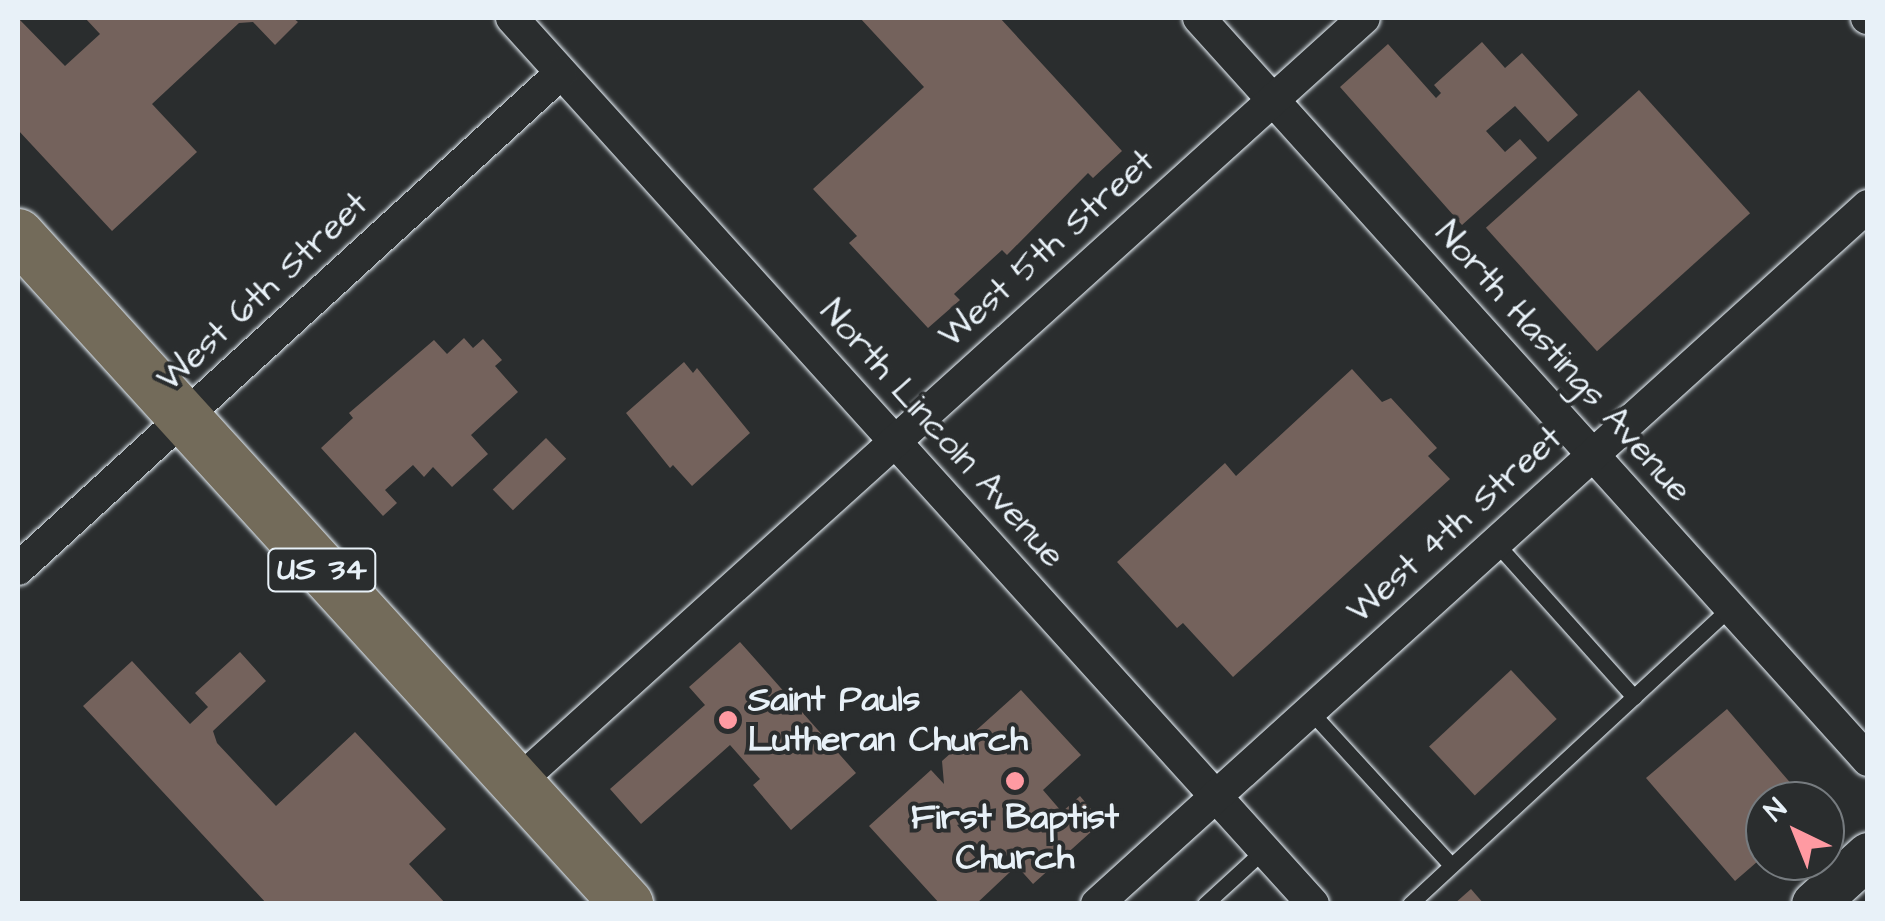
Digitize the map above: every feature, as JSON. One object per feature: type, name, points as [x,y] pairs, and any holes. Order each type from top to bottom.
[{"type":"highway","name":"US 34","points":[[18,235],[627,904]]},
{"type":"main road","points":[[1814,904],[1868,856]]},
{"type":"street","name":"North Lincoln Avenue","points":[[512,18],[1313,904]]},
{"type":"street","name":"North Hastings Avenue","points":[[1199,18],[1868,760]]},
{"type":"street","name":"West 5th Street","points":[[518,783],[1364,18]]},
{"type":"street","name":"West 6th Street","points":[[18,569],[561,72]]},
{"type":"street","name":"West 4th Street","points":[[1098,904],[1868,206]]},
{"type":"lane","points":[[1496,542],[1634,697]]},
{"type":"lane","points":[[1410,904],[1730,608]]},
{"type":"lane","points":[[1310,711],[1451,866]]},
{"type":"lane","points":[[1215,900],[1264,850]]},
{"type":"building","points":[[18,18],[65,66],[100,34],[85,18],[293,18],[298,22],[275,45],[253,22],[239,23],[152,104],[197,152],[112,231],[18,130]]},
{"type":"building","points":[[860,18],[1000,18],[1122,151],[1093,178],[1088,173],[1007,255],[1002,250],[954,294],[960,300],[928,328],[849,243],[857,236],[813,189],[924,87]]},
{"type":"building","points":[[1482,42],[1505,68],[1522,53],[1578,115],[1548,142],[1515,106],[1486,131],[1505,152],[1520,139],[1537,158],[1462,225],[1340,87],[1388,44],[1436,98],[1441,93],[1434,85]]},
{"type":"building","points":[[1639,90],[1750,213],[1597,351],[1486,228]]},
{"type":"building","points":[[464,338],[473,348],[483,339],[502,360],[495,366],[518,392],[471,435],[488,454],[452,487],[433,467],[424,477],[413,465],[385,490],[397,503],[383,516],[321,448],[353,418],[349,413],[434,340],[447,354]]},
{"type":"building","points":[[684,362],[693,373],[697,368],[750,433],[692,486],[673,465],[670,468],[626,413]]},
{"type":"building","points":[[1352,369],[1382,402],[1391,398],[1437,448],[1428,456],[1450,479],[1233,677],[1183,623],[1177,628],[1117,562],[1225,463],[1236,476]]},
{"type":"building","points":[[546,438],[566,459],[513,510],[493,489]]},
{"type":"building","points":[[740,642],[856,773],[791,830],[753,785],[760,779],[730,745],[641,824],[610,789],[705,705],[689,687]]},
{"type":"building","points":[[240,652],[266,681],[213,731],[217,743],[276,806],[355,732],[446,829],[409,864],[446,904],[267,904],[83,706],[132,661],[190,724],[208,707],[195,693]]},
{"type":"building","points":[[1511,670],[1557,719],[1475,795],[1429,746]]},
{"type":"building","points":[[1021,690],[1081,755],[1043,790],[1062,812],[1080,796],[1102,822],[1033,884],[1007,855],[1000,861],[1010,872],[976,904],[940,904],[869,826],[931,770],[944,784],[942,761]]},
{"type":"building","points":[[1727,709],[1789,781],[1745,781],[1745,872],[1735,881],[1646,778]]},
{"type":"building","points":[[1471,889],[1484,904],[1454,904]]},
{"type":"place","name":"Saint Pauls Lutheran Church","points":[[728,720]]},
{"type":"place","name":"First Baptist Church","points":[[1015,781]]}]
